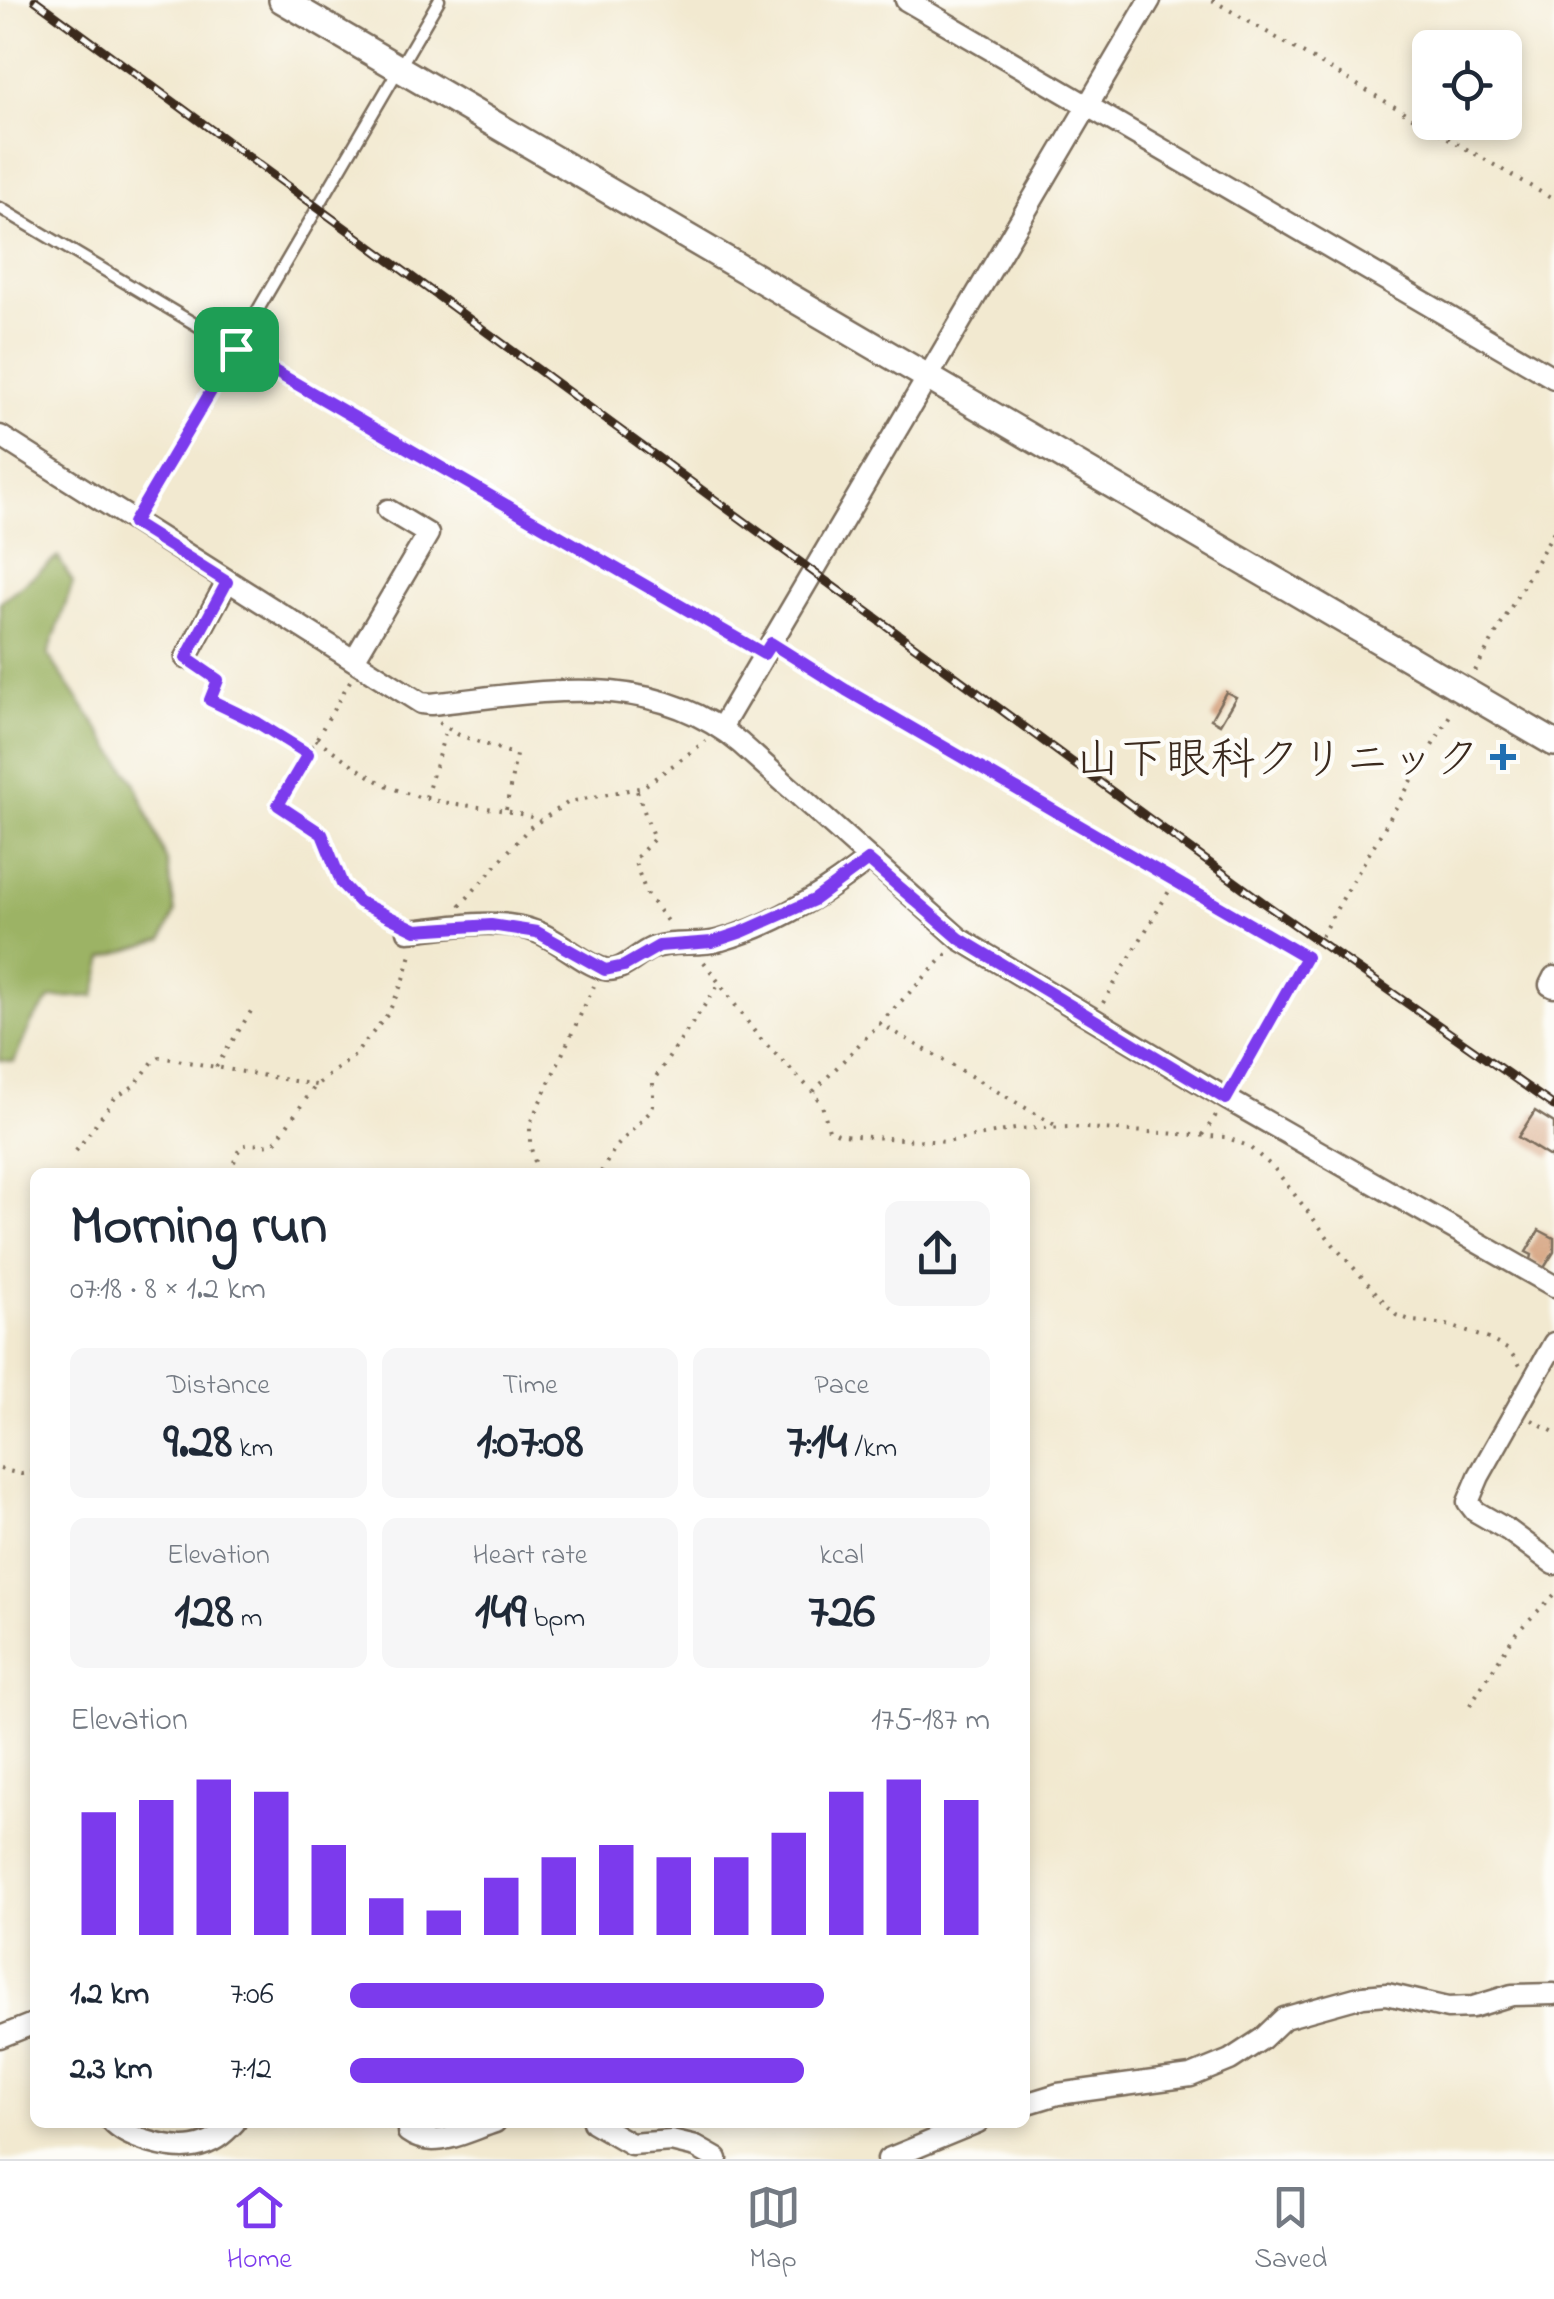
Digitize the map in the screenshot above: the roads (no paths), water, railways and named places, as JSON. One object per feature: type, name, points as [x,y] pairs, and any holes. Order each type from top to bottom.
[{"type":"street","points":[[282,0],[1554,743]]},
{"type":"street","points":[[906,0],[1554,378]]},
{"type":"street","points":[[721,728],[1150,0]]},
{"type":"street","points":[[0,436],[426,704],[540,690],[605,692],[675,704],[721,728],[960,939],[1226,1099],[1554,1286]]},
{"type":"street","points":[[357,662],[428,534],[388,510]]},
{"type":"street","points":[[186,658],[227,582]]},
{"type":"street","points":[[412,931],[491,925],[537,932],[605,970],[624,966],[648,950],[719,941],[814,900],[868,860]]},
{"type":"street","points":[[1554,977],[1550,984],[1554,987]]},
{"type":"street","points":[[1554,1343],[1468,1502],[1475,1511],[1554,1564]]},
{"type":"street","points":[[1030,2102],[1058,2094],[1191,2076],[1230,2060],[1262,2039],[1284,2018],[1363,1996],[1386,1994],[1448,2008],[1512,1996],[1554,1994]]},
{"type":"street","points":[[0,2038],[30,2025]]},
{"type":"street","points":[[117,2128],[148,2142],[192,2148],[220,2138],[229,2128]]},
{"type":"street","points":[[410,2128],[408,2132],[418,2139],[434,2142],[476,2128]]},
{"type":"street","points":[[604,2128],[632,2144],[670,2140],[716,2159]]},
{"type":"street","points":[[888,2159],[963,2128]]},
{"type":"lane","points":[[133,523],[440,0]]},
{"type":"lane","points":[[0,208],[236,349],[768,648]]},
{"type":"railway","points":[[35,0],[1268,906],[1554,1106]]},
{"type":"place","name":"山下眼科クリニック","points":[[1503,757]]}]
